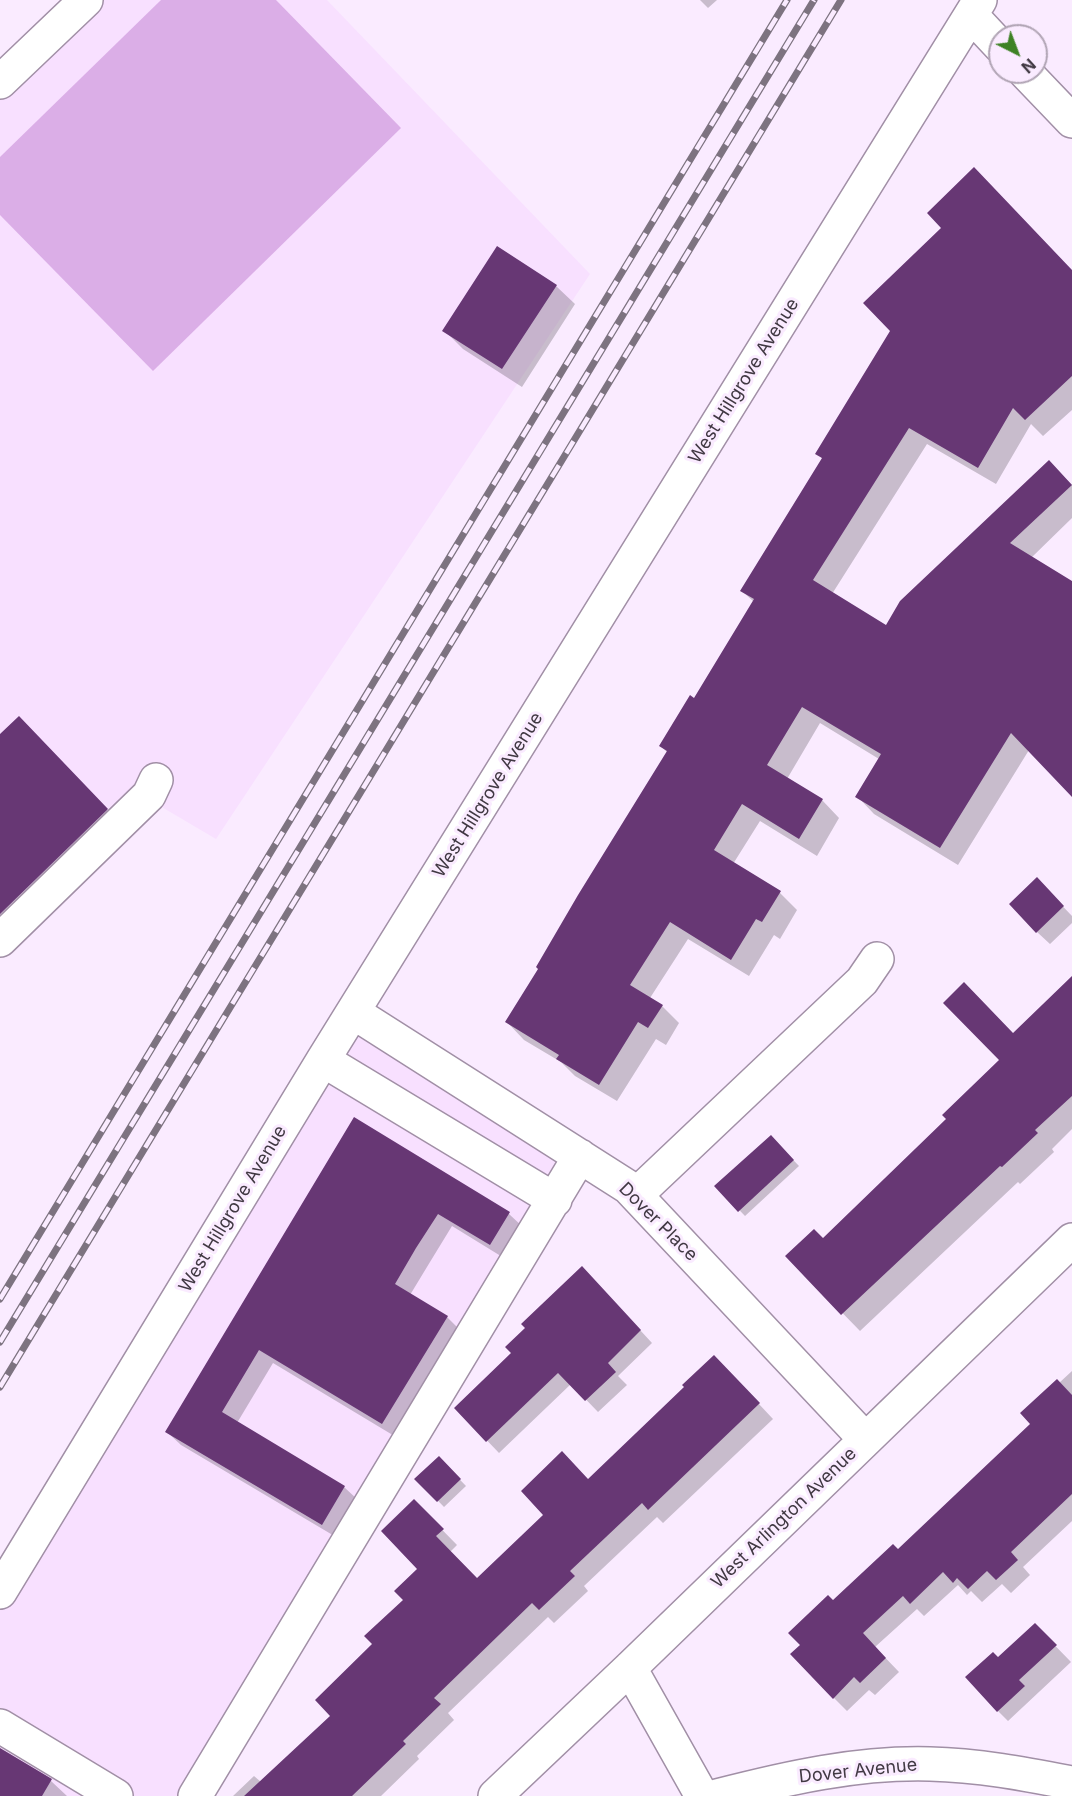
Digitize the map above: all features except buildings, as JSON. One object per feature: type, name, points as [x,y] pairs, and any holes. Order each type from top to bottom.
[{"type":"street","points":[[0,82],[86,0]]},
{"type":"street","points":[[975,8],[988,28]]},
{"type":"street","name":"West Hillgrove Avenue","points":[[0,1592],[323,1060],[975,8]]},
{"type":"street","points":[[1037,84],[1072,121]]},
{"type":"street","points":[[0,940],[149,795],[156,780]]},
{"type":"street","points":[[636,1195],[862,981],[878,959]]},
{"type":"street","name":"Dover Place","points":[[353,1012],[628,1187],[865,1439]]},
{"type":"street","points":[[323,1060],[555,1200]]},
{"type":"street","points":[[195,1796],[580,1156]]},
{"type":"street","name":"West Arlington Avenue","points":[[495,1796],[1072,1240]]},
{"type":"street","points":[[630,1668],[702,1796]]},
{"type":"street","points":[[0,1726],[116,1796]]},
{"type":"street","name":"Dover Avenue","points":[[717,1796],[781,1779],[886,1765],[930,1764],[978,1767],[1072,1783]]},
{"type":"shaded area","points":[[99,0],[327,0],[590,274],[216,839],[160,806],[0,955],[0,95]]},
{"type":"shaded area","points":[[161,0],[276,0],[401,128],[153,371],[0,215],[0,157]]},
{"type":"shaded area","points":[[355,1023],[570,1160],[185,1796],[0,1796],[0,1604]]},
{"type":"railway","points":[[0,1299],[787,0]]},
{"type":"railway","points":[[0,1342],[814,0]]},
{"type":"railway","points":[[0,1387],[841,0]]}]
